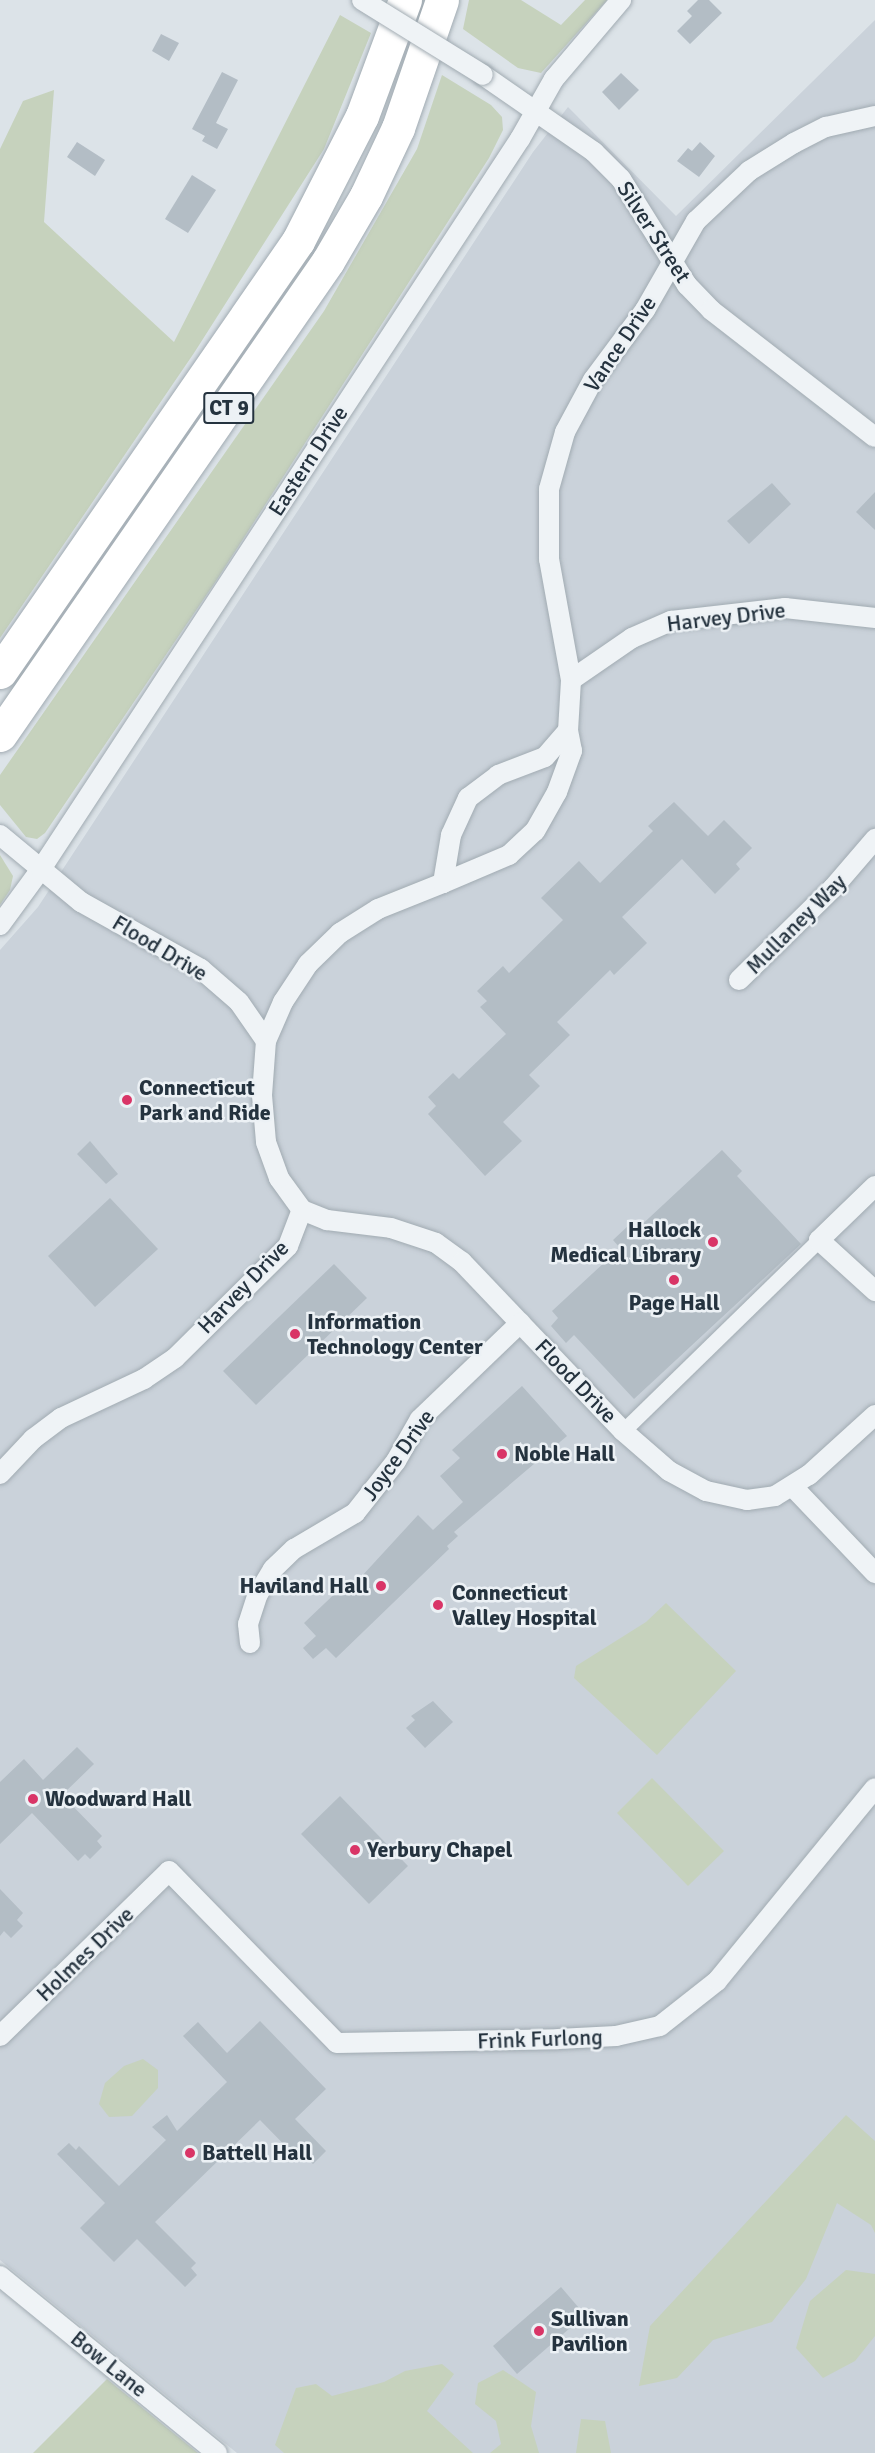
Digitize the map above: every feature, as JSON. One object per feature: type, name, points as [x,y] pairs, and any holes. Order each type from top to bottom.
[{"type":"highway","name":"CT 9","points":[[0,672],[298,241],[362,116],[405,0]]},
{"type":"highway","name":"CT 9","points":[[0,735],[328,261],[366,196],[398,128],[442,0]]},
{"type":"street","name":"Silver Street","points":[[363,0],[536,108],[621,179],[671,262],[711,310],[875,437]]},
{"type":"street","name":"Eastern Drive","points":[[0,925],[41,869],[536,108],[589,35],[621,0]]},
{"type":"street","name":"Vance Drive","points":[[571,680],[549,559],[549,489],[565,432],[593,380],[645,310],[696,221],[749,171],[826,127],[875,116]]},
{"type":"street","name":"Harvey Drive","points":[[571,680],[632,638],[671,621],[785,608],[875,618]]},
{"type":"street","points":[[302,1210],[279,1178],[266,1142],[262,1095],[266,1041],[283,1002],[308,964],[340,933],[378,909],[509,855],[535,831],[565,772],[572,751],[568,731],[571,680]]},
{"type":"street","points":[[443,883],[451,835],[468,798],[498,774],[545,757],[568,731]]},
{"type":"street","name":"Flood Drive","points":[[0,834],[81,902],[201,969],[239,1002],[266,1041]]},
{"type":"street","name":"Mullaney Way","points":[[739,980],[833,888],[875,839]]},
{"type":"street","points":[[623,1431],[875,1186]]},
{"type":"street","name":"Flood Drive","points":[[302,1210],[327,1220],[391,1228],[436,1243],[462,1262],[623,1431],[669,1471],[706,1491],[747,1500],[775,1496],[793,1487],[875,1415]]},
{"type":"street","name":"Harvey Drive","points":[[0,1474],[33,1439],[61,1418],[144,1379],[175,1358],[288,1246],[302,1210]]},
{"type":"street","points":[[819,1240],[875,1291]]},
{"type":"street","name":"Joyce Drive","points":[[250,1643],[248,1624],[258,1594],[273,1569],[294,1549],[355,1513],[396,1461],[420,1419],[520,1323]]},
{"type":"street","points":[[793,1487],[875,1573]]},
{"type":"street","name":"Frink Furlong","points":[[170,1871],[337,2043],[616,2036],[660,2026],[717,1981],[875,1788]]},
{"type":"street","name":"Holmes Drive","points":[[0,2036],[170,1871]]},
{"type":"street","name":"Bow Lane","points":[[0,2276],[217,2453]]},
{"type":"shaded area","name":"Connecticut Valley Hospital","points":[[875,20],[875,2453],[237,2453],[0,2260],[0,950],[38,907],[533,152],[568,107],[676,216]]},
{"type":"green space","points":[[469,0],[521,0],[561,25],[585,0],[607,0],[541,73],[518,68],[463,29]]},
{"type":"green space","points":[[340,15],[371,33],[324,149],[194,353],[0,638],[0,149],[23,101],[54,90],[44,222],[174,342]]},
{"type":"green space","points":[[442,75],[491,105],[502,117],[503,130],[489,158],[216,581],[45,833],[37,839],[26,837],[0,805],[0,775],[324,311],[417,149]]},
{"type":"green space","points":[[0,855],[13,876],[10,890],[0,905]]},
{"type":"green space","points":[[666,1603],[736,1671],[657,1755],[574,1678],[576,1666],[646,1622]]},
{"type":"green space","points":[[652,1778],[724,1851],[688,1886],[617,1813]]},
{"type":"green space","points":[[143,2059],[158,2070],[158,2088],[132,2116],[109,2117],[99,2104],[105,2083],[124,2066]]},
{"type":"green space","points":[[846,2115],[875,2141],[875,2233],[871,2225],[837,2203],[806,2279],[772,2322],[713,2340],[677,2378],[639,2386],[650,2326]]},
{"type":"green space","points":[[846,2270],[875,2274],[875,2336],[855,2361],[823,2378],[796,2348],[810,2301]]},
{"type":"green space","points":[[442,2364],[454,2374],[427,2411],[473,2453],[284,2453],[275,2445],[296,2388],[316,2384],[332,2396],[384,2382],[405,2371]]},
{"type":"green space","points":[[503,2370],[536,2392],[531,2426],[539,2453],[490,2453],[501,2444],[496,2421],[475,2404],[478,2383]]},
{"type":"green space","points":[[107,2379],[198,2453],[33,2453]]},
{"type":"green space","points":[[581,2419],[605,2421],[611,2453],[576,2453]]},
{"type":"building","points":[[698,0],[709,0],[722,13],[690,44],[677,31],[692,16],[687,11]]},
{"type":"building","points":[[161,34],[179,43],[169,61],[152,51]]},
{"type":"building","points":[[222,72],[238,80],[216,123],[228,129],[217,149],[202,141],[205,136],[192,129]]},
{"type":"building","points":[[621,73],[639,90],[619,110],[602,92]]},
{"type":"building","points":[[77,142],[105,160],[95,176],[67,157]]},
{"type":"building","points":[[700,142],[715,156],[699,177],[677,161],[688,148],[692,151]]},
{"type":"building","points":[[192,175],[216,190],[188,233],[165,219]]},
{"type":"building","points":[[772,483],[791,504],[749,544],[727,521]]},
{"type":"building","points":[[875,492],[875,530],[856,512]]},
{"type":"building","points":[[674,802],[708,836],[724,820],[752,848],[736,864],[740,869],[715,894],[682,859],[622,917],[647,943],[614,975],[610,970],[557,1022],[570,1035],[529,1075],[540,1086],[503,1122],[522,1141],[485,1176],[428,1114],[436,1106],[428,1097],[453,1073],[459,1079],[506,1034],[480,1007],[487,1001],[477,991],[503,966],[509,973],[563,920],[541,898],[579,861],[600,883],[653,831],[648,826]]},
{"type":"building","points":[[90,1141],[118,1174],[106,1184],[77,1154]]},
{"type":"building","name":"Page Hall","points":[[722,1150],[742,1171],[737,1176],[801,1244],[634,1399],[574,1335],[566,1343],[551,1326],[558,1318],[552,1311],[620,1248],[613,1240],[629,1225],[635,1231]]},
{"type":"building","points":[[110,1198],[158,1249],[95,1307],[48,1256]]},
{"type":"building","name":"Information Technology Center","points":[[334,1264],[367,1298],[256,1405],[223,1371]]},
{"type":"building","points":[[522,1386],[567,1436],[454,1532],[458,1536],[447,1546],[449,1549],[336,1658],[326,1648],[313,1659],[303,1648],[316,1636],[304,1623],[345,1584],[350,1589],[418,1515],[433,1530],[463,1502],[440,1476],[460,1458],[452,1450]]},
{"type":"building","points":[[433,1701],[453,1722],[425,1748],[406,1728],[415,1720],[411,1716]]},
{"type":"building","name":"Woodward Hall","points":[[77,1747],[94,1764],[62,1795],[102,1836],[97,1841],[102,1847],[90,1859],[85,1854],[78,1861],[32,1813],[0,1844],[0,1782],[24,1759],[43,1780]]},
{"type":"building","name":"Yerbury Chapel","points":[[340,1796],[408,1866],[369,1904],[301,1834]]},
{"type":"building","points":[[0,1889],[23,1913],[17,1920],[23,1926],[11,1938],[4,1931],[0,1936]]},
{"type":"building","name":"Battell Hall","points":[[260,2021],[326,2089],[295,2119],[326,2151],[313,2164],[307,2159],[302,2163],[260,2120],[155,2222],[196,2263],[191,2268],[197,2275],[185,2287],[137,2239],[114,2262],[80,2228],[105,2203],[57,2154],[69,2143],[76,2150],[79,2146],[119,2186],[166,2140],[152,2127],[167,2115],[177,2131],[227,2082],[183,2036],[198,2022],[227,2053]]},
{"type":"building","name":"Sullivan Pavilion","points":[[561,2287],[585,2315],[517,2374],[493,2346]]},
{"type":"place","name":"Connecticut Park and Ride","points":[[127,1100]]},
{"type":"place","name":"Hallock Medical Library","points":[[713,1242]]},
{"type":"place","name":"Page Hall","points":[[674,1280]]},
{"type":"place","name":"Information Technology Center","points":[[295,1334]]},
{"type":"place","name":"Noble Hall","points":[[502,1454]]},
{"type":"place","name":"Haviland Hall","points":[[381,1586]]},
{"type":"place","name":"Connecticut Valley Hospital","points":[[438,1605]]},
{"type":"place","name":"Woodward Hall","points":[[33,1799]]},
{"type":"place","name":"Yerbury Chapel","points":[[355,1850]]},
{"type":"place","name":"Battell Hall","points":[[190,2153]]},
{"type":"place","name":"Sullivan Pavilion","points":[[539,2331]]}]
